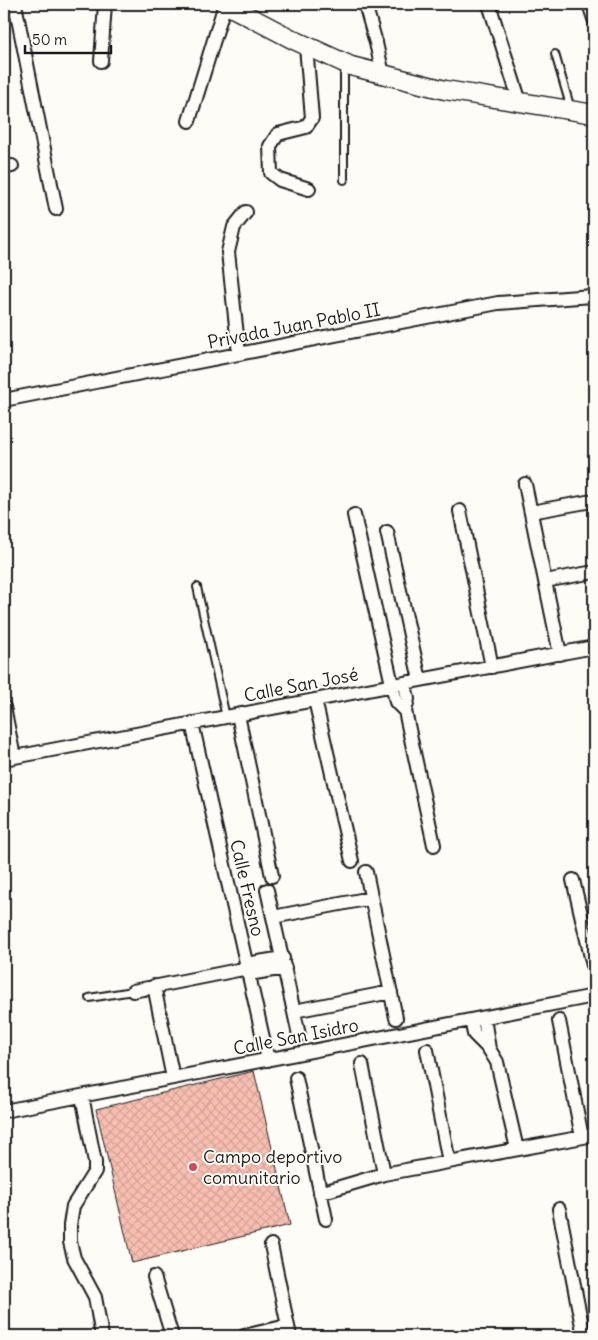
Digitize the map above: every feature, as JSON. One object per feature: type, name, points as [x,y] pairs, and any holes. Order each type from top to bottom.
[{"type":"main road","points":[[225,4],[306,46],[347,64],[444,90],[594,114]]},
{"type":"street","points":[[15,4],[56,209]]},
{"type":"street","points":[[101,61],[105,4]]},
{"type":"street","points":[[189,121],[225,4]]},
{"type":"street","points":[[365,4],[383,74]]},
{"type":"street","points":[[489,4],[520,102]]},
{"type":"street","points":[[306,46],[312,118],[306,128],[278,134],[270,146],[271,172],[280,180],[308,189]]},
{"type":"street","points":[[239,354],[228,252],[234,227],[246,212]]},
{"type":"street","name":"Privada Juan Pablo II","points":[[4,400],[498,303],[592,296]]},
{"type":"street","points":[[525,484],[560,654]]},
{"type":"street","points":[[531,512],[592,501]]},
{"type":"street","points":[[460,511],[492,667]]},
{"type":"street","points":[[354,515],[399,685],[408,699],[405,711],[434,845]]},
{"type":"street","points":[[387,532],[420,680]]},
{"type":"street","points":[[545,581],[594,572]]},
{"type":"street","name":"Calle San José","points":[[9,758],[594,647]]},
{"type":"street","points":[[315,700],[352,861]]},
{"type":"street","points":[[4,707],[9,758]]},
{"type":"street","points":[[232,716],[272,876]]},
{"type":"street","name":"Calle Fresno","points":[[192,723],[268,1060]]},
{"type":"street","points":[[366,872],[396,1018]]},
{"type":"street","points":[[573,880],[594,970]]},
{"type":"street","points":[[268,890],[299,1035]]},
{"type":"street","points":[[273,918],[371,898]]},
{"type":"street","points":[[133,991],[284,963]]},
{"type":"street","points":[[154,986],[172,1078]]},
{"type":"street","points":[[294,1011],[391,992]]},
{"type":"street","name":"Calle San Isidro","points":[[4,1111],[594,996]]},
{"type":"street","points":[[477,1019],[489,1049],[497,1062],[517,1149]]},
{"type":"street","points":[[320,1193],[384,1174],[588,1136],[559,1020]]},
{"type":"street","points":[[427,1050],[449,1162]]},
{"type":"street","points":[[362,1064],[384,1174]]},
{"type":"street","points":[[296,1078],[326,1219]]},
{"type":"street","points":[[82,1096],[95,1162],[94,1170],[73,1206],[70,1242],[74,1258],[95,1297],[102,1336]]},
{"type":"street","points":[[559,1208],[584,1336]]},
{"type":"street","points":[[244,1336],[288,1331],[271,1245]]},
{"type":"street","points":[[154,1278],[172,1336]]},
{"type":"lane","points":[[554,54],[571,110]]},
{"type":"lane","points":[[344,180],[344,75],[347,64]]},
{"type":"lane","points":[[197,587],[232,716]]},
{"type":"lane","points":[[89,998],[133,991]]},
{"type":"building","name":"Campo deportivo comunitario","points":[[254,1071],[290,1225],[132,1263],[96,1109]]},
{"type":"place","name":"Campo deportivo comunitario","points":[[193,1167]]}]
